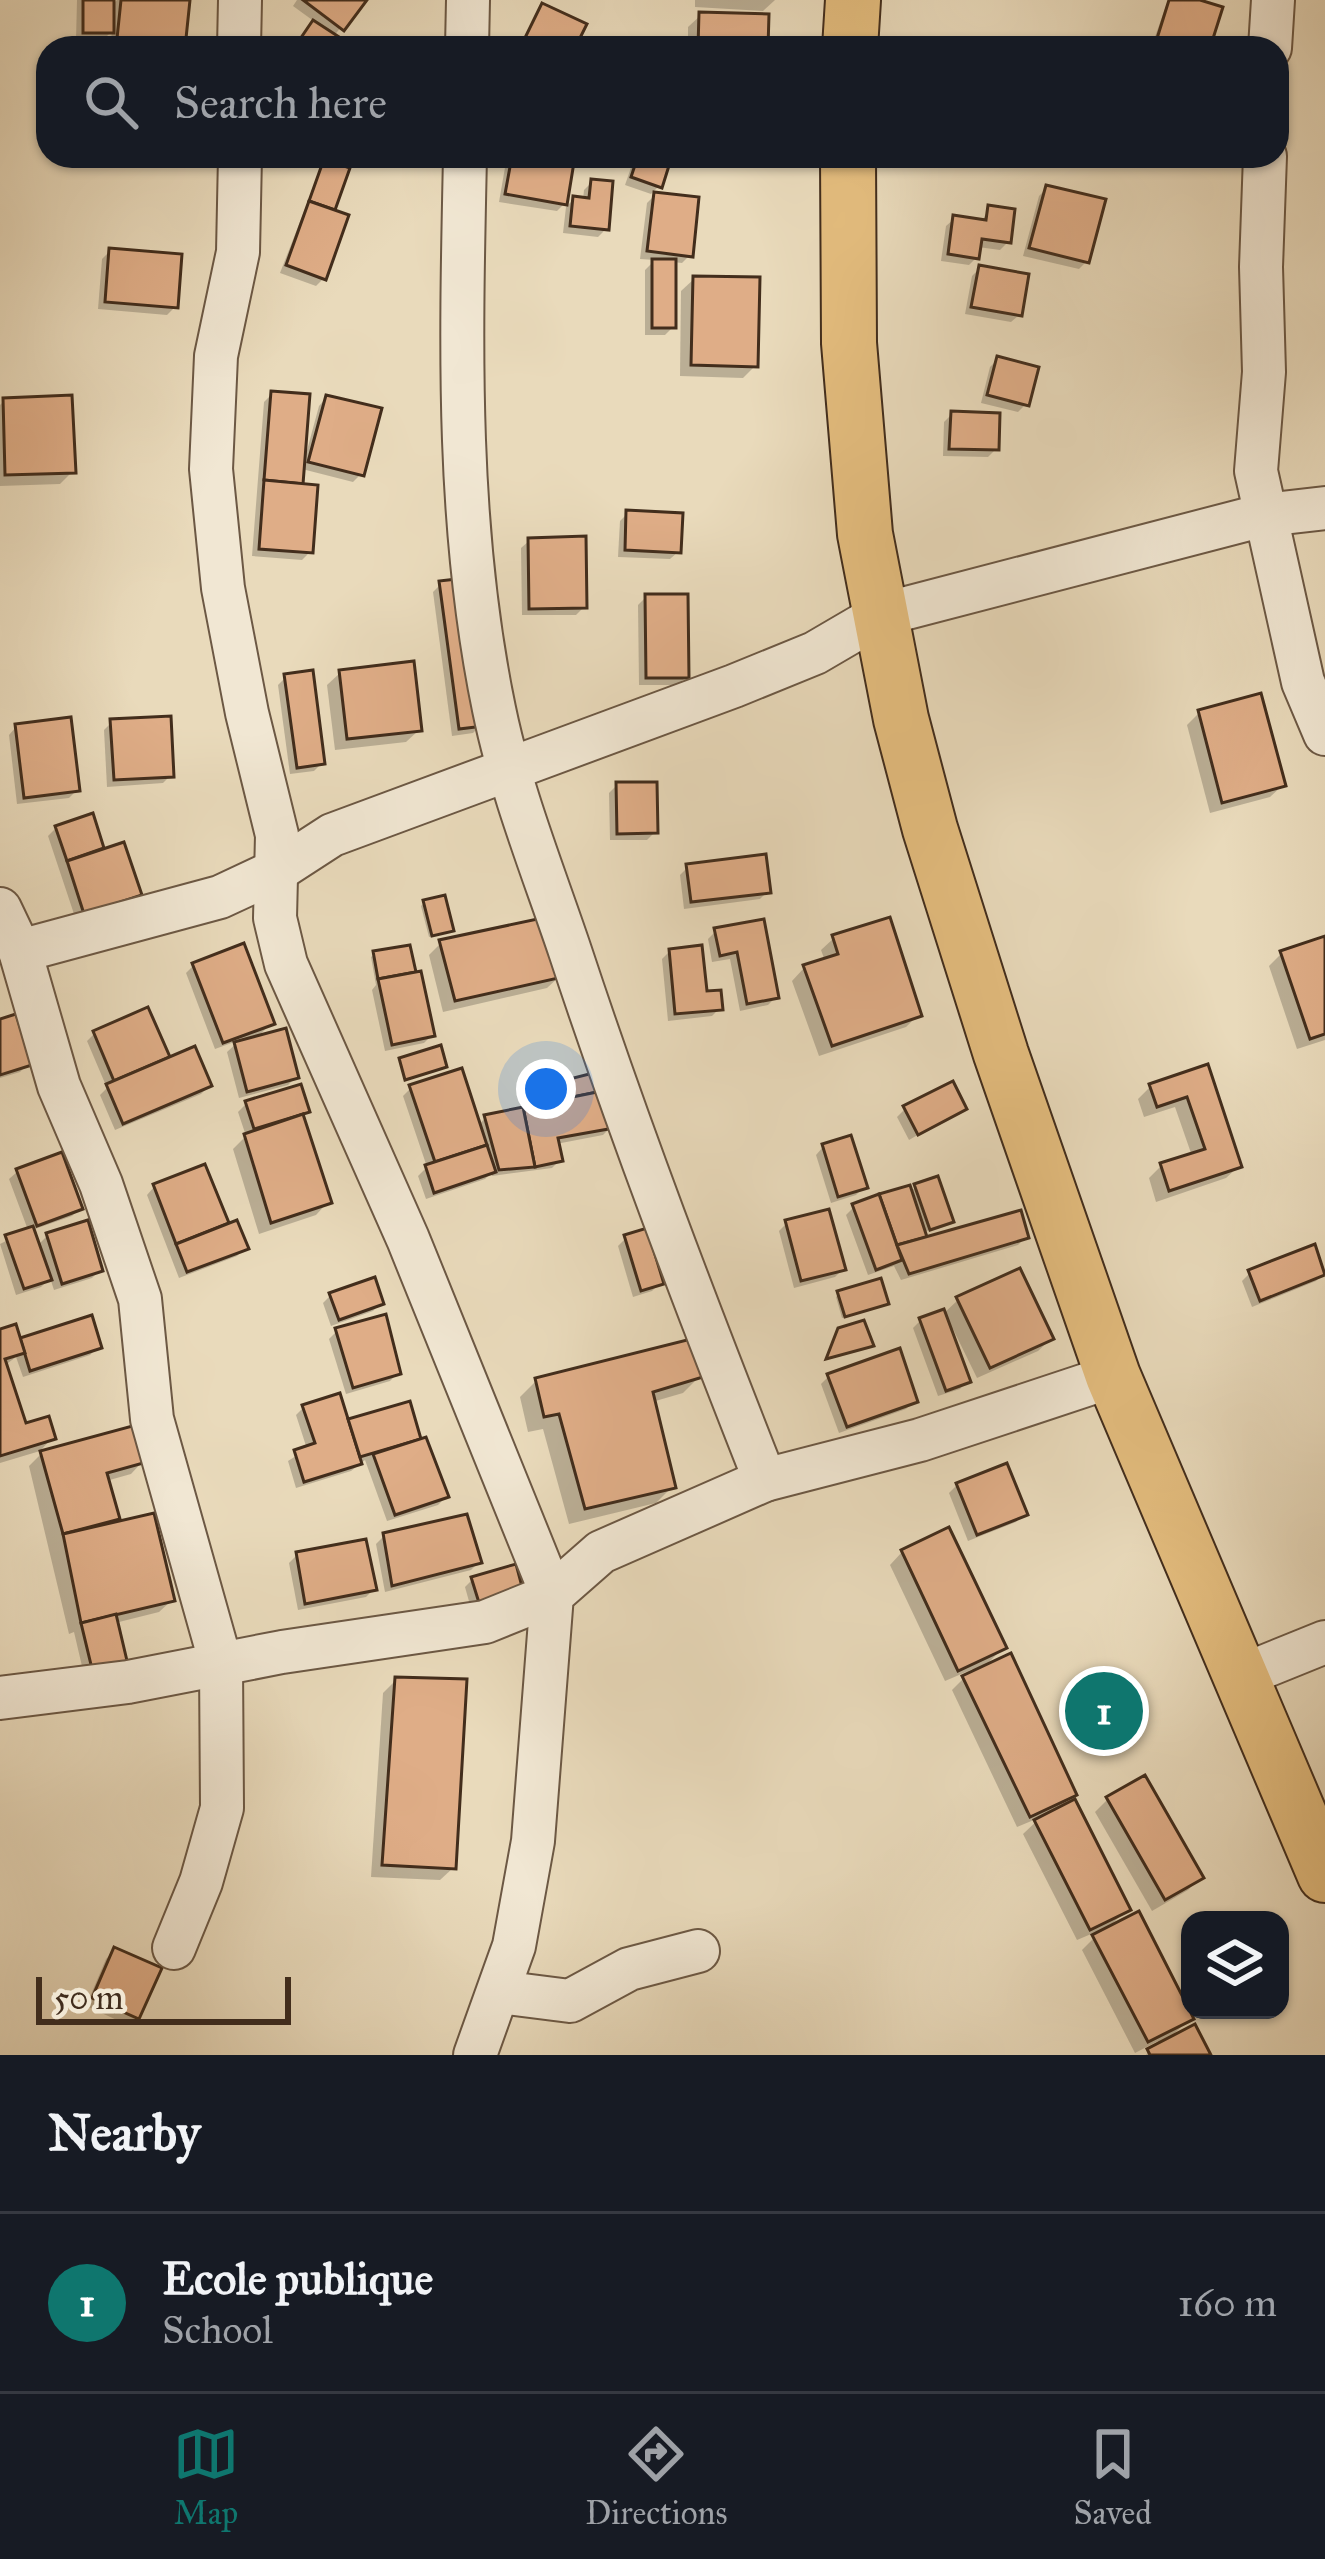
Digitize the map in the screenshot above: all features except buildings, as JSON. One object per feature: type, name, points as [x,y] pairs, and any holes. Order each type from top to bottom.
[{"type":"main road","points":[[851,36],[854,0]]},
{"type":"main road","points":[[848,168],[848,343],[865,534],[901,719],[970,959],[1112,1376],[1325,1876]]},
{"type":"street","points":[[239,36],[240,0]]},
{"type":"street","points":[[467,36],[468,0]]},
{"type":"street","points":[[1271,36],[1273,0]]},
{"type":"street","points":[[240,168],[238,252],[216,356],[211,469],[223,588],[247,713],[278,836],[274,918],[286,964],[408,1239],[552,1595],[533,1841],[514,1946],[476,2055]]},
{"type":"street","points":[[465,168],[461,412],[467,518],[493,703],[508,772],[610,1072],[765,1480]]},
{"type":"street","points":[[1265,168],[1264,372],[1256,471],[1304,682],[1325,734]]},
{"type":"street","points":[[20,951],[220,896],[278,870],[332,836],[814,653],[880,615],[1264,515],[1325,508]]},
{"type":"street","points":[[0,910],[20,951],[59,1086],[101,1184],[140,1299],[152,1419],[221,1664],[222,1808],[201,1882],[174,1948]]},
{"type":"street","points":[[0,1698],[128,1682],[485,1622],[552,1595],[602,1552],[765,1480],[920,1440],[1112,1376]]},
{"type":"street","points":[[1241,1676],[1325,1642]]},
{"type":"street","points":[[500,1992],[570,2001],[629,1969],[698,1951]]},
{"type":"place","name":"Ecole publique","points":[[1104,1711]]}]
